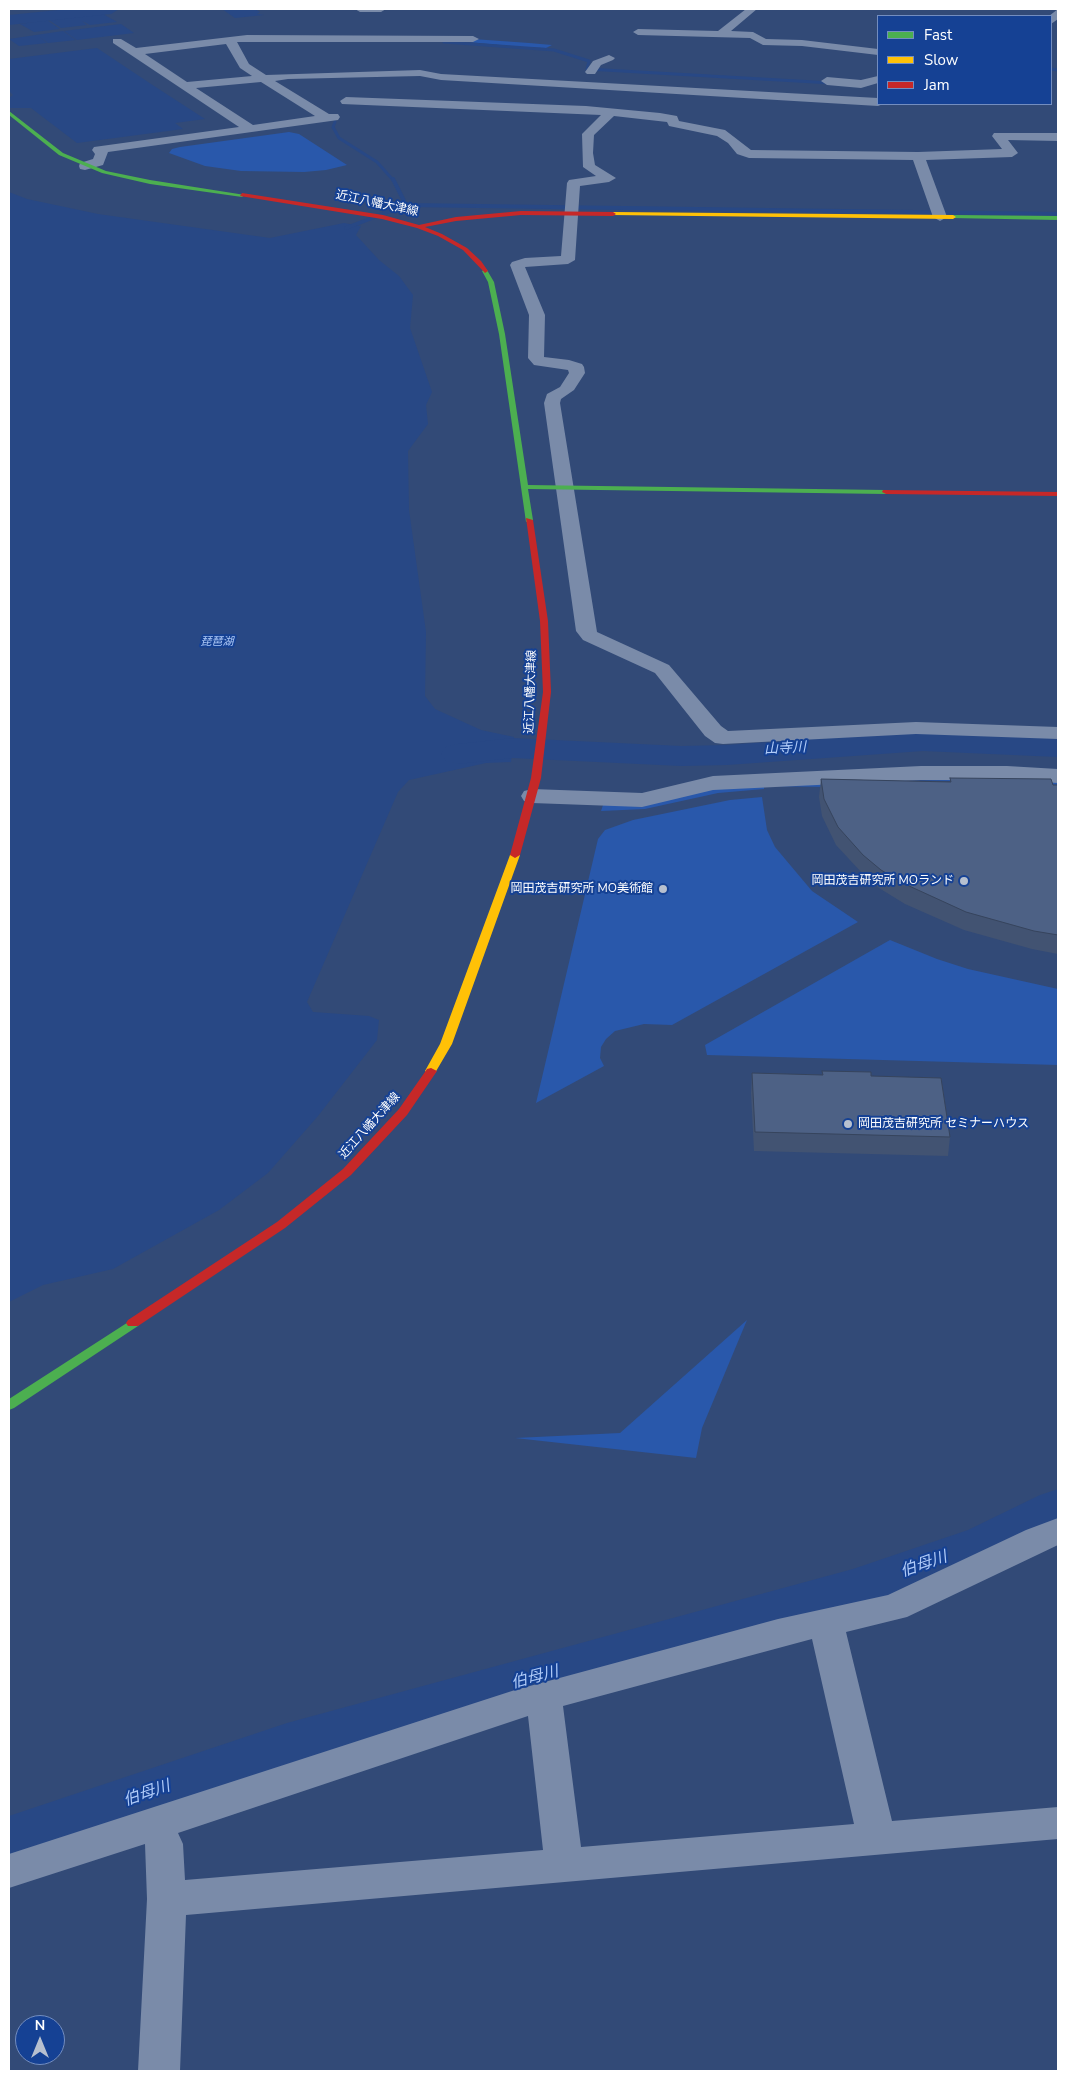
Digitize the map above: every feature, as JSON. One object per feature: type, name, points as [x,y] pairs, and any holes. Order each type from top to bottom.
[{"type":"main road","name":"近江八幡大津線","points":[[9,113],[61,154],[86,166],[150,182],[377,216],[419,227],[448,240],[472,255],[486,269],[498,310],[547,650],[547,692],[539,764],[513,863],[446,1044],[427,1078],[403,1112],[347,1172],[282,1225],[9,1405]]},
{"type":"main road","points":[[419,227],[486,215],[570,210],[939,214],[1058,218]]},
{"type":"main road","points":[[524,487],[1058,494]]},
{"type":"street","points":[[360,9],[381,9]]},
{"type":"street","points":[[722,34],[752,9]]},
{"type":"street","points":[[638,32],[753,35],[760,43],[802,43],[877,52]]},
{"type":"street","points":[[134,52],[247,38],[361,43],[473,39]]},
{"type":"street","points":[[117,40],[250,128]]},
{"type":"street","points":[[229,40],[244,66],[260,78],[327,118]]},
{"type":"street","points":[[591,72],[597,63],[609,58]]},
{"type":"street","points":[[86,166],[98,162],[102,153],[98,150],[347,114],[349,86],[346,66],[361,64]]},
{"type":"street","points":[[349,86],[441,77],[877,102]]},
{"type":"street","points":[[187,85],[260,78],[673,119],[673,123],[721,133],[749,154],[918,156],[1012,153],[998,136],[1058,136]]},
{"type":"street","points":[[818,81],[861,84],[877,79]]},
{"type":"street","points":[[612,112],[588,134],[587,153],[589,166],[609,178],[574,183],[570,210],[568,260],[525,262],[517,265],[537,315],[536,358],[540,362],[563,363],[576,367],[576,373],[566,390],[553,397],[552,403],[586,631],[590,636],[608,646],[662,669],[713,731],[723,738],[916,728],[1058,732]]},
{"type":"street","points":[[918,156],[939,214]]},
{"type":"street","points":[[532,796],[642,800],[712,782],[921,773],[1058,776]]},
{"type":"street","points":[[9,1871],[154,1826],[544,1697],[778,1633],[895,1607],[1058,1531]]},
{"type":"street","points":[[826,1622],[877,1839]]},
{"type":"street","points":[[544,1697],[564,1865]]},
{"type":"street","points":[[167,1899],[1058,1823]]},
{"type":"street","points":[[154,1826],[164,1844],[167,1899],[159,2071]]},
{"type":"shaded area","points":[[473,39],[552,45],[546,48],[468,42]]},
{"type":"shaded area","points":[[289,132],[299,134],[347,165],[326,170],[304,172],[241,171],[205,166],[169,153],[172,149],[180,147]]},
{"type":"shaded area","points":[[895,779],[1047,781],[1058,782],[1058,787],[1049,783],[907,780],[891,788],[764,786],[764,789],[718,793],[645,809],[601,811],[603,805],[645,805],[718,787]]},
{"type":"shaded area","points":[[762,797],[767,830],[775,847],[812,891],[858,922],[672,1025],[644,1024],[615,1031],[606,1039],[601,1047],[600,1058],[604,1066],[536,1103],[598,839],[605,830],[633,820],[730,800]]},
{"type":"shaded area","points":[[890,940],[968,969],[1058,989],[1058,1065],[707,1055],[705,1045]]},
{"type":"shaded area","points":[[747,1320],[702,1428],[696,1458],[515,1438],[620,1433]]},
{"type":"water","points":[[222,9],[255,9],[260,12],[257,14],[264,15],[235,18]]},
{"type":"water","points":[[103,14],[117,22],[90,25],[82,21],[87,25],[61,28],[49,20]]},
{"type":"water","points":[[47,20],[60,29],[34,32],[20,24]]},
{"type":"water","points":[[121,24],[134,33],[77,40],[64,31]]},
{"type":"water","points":[[63,31],[76,40],[48,43],[40,37],[47,43],[19,46],[9,39]]},
{"type":"water","points":[[97,48],[205,119],[175,123],[183,129],[77,143],[31,108],[9,108],[9,98],[13,95],[9,91],[9,59]]},
{"type":"water","name":"琵琶湖","points":[[9,192],[27,199],[98,214],[270,238],[344,223],[361,226],[356,235],[379,260],[399,276],[413,295],[410,328],[432,392],[426,405],[428,424],[408,451],[409,510],[426,632],[425,696],[435,709],[481,730],[514,737],[511,762],[486,763],[409,780],[398,792],[307,1002],[313,1012],[369,1016],[379,1020],[377,1040],[318,1116],[268,1173],[219,1210],[113,1269],[43,1285],[9,1302]]},
{"type":"building","name":"岡田茂吉研究所 MOランド","points":[[950,778],[1051,779],[1053,785],[1058,785],[1058,935],[1034,931],[966,912],[907,885],[881,870],[863,855],[838,827],[824,799],[821,779],[951,782]]},
{"type":"building","name":"岡田茂吉研究所 セミナーハウス","points":[[822,1071],[871,1072],[871,1076],[941,1078],[950,1137],[755,1132],[752,1073],[823,1075]]},
{"type":"waterway","points":[[9,20],[111,9]]},
{"type":"waterway","points":[[444,42],[554,50],[589,61],[587,69],[832,83]]},
{"type":"waterway","points":[[1052,69],[1058,70]]},
{"type":"waterway","points":[[335,122],[333,127],[339,138],[377,162],[393,180]]},
{"type":"waterway","points":[[393,179],[406,205]]},
{"type":"waterway","points":[[346,228],[406,205]]},
{"type":"waterway","points":[[406,205],[1058,214]]},
{"type":"waterway","name":"山寺川","points":[[458,754],[513,748],[681,756],[727,755],[923,741],[1058,747]]},
{"type":"waterway","name":"伯母川","points":[[9,1841],[287,1746],[857,1588],[986,1544],[1058,1508]]},
{"type":"traffic: fast","points":[[9,113],[61,154],[104,172],[150,182],[242,195]]},
{"type":"traffic: fast","points":[[953,217],[1058,218]]},
{"type":"traffic: fast","points":[[485,271],[491,282],[502,334],[529,520]]},
{"type":"traffic: fast","points":[[525,487],[886,492]]},
{"type":"traffic: fast","points":[[9,1405],[133,1323]]},
{"type":"traffic: slow","points":[[613,214],[953,217]]},
{"type":"traffic: slow","points":[[431,1071],[446,1044],[515,855]]},
{"type":"traffic: jam","points":[[242,195],[383,217],[419,227],[440,235],[465,249],[479,262],[485,271]]},
{"type":"traffic: jam","points":[[419,227],[456,219],[521,213],[613,214]]},
{"type":"traffic: jam","points":[[886,492],[1058,494]]},
{"type":"traffic: jam","points":[[515,855],[536,778],[547,692],[544,621],[529,520]]},
{"type":"traffic: jam","points":[[133,1323],[281,1225],[347,1172],[403,1112],[431,1071]]},
{"type":"place","name":"岡田茂吉研究所 MOランド","points":[[964,881]]},
{"type":"place","name":"岡田茂吉研究所 MO美術館","points":[[663,889]]},
{"type":"place","name":"岡田茂吉研究所 セミナーハウス","points":[[848,1124]]}]
